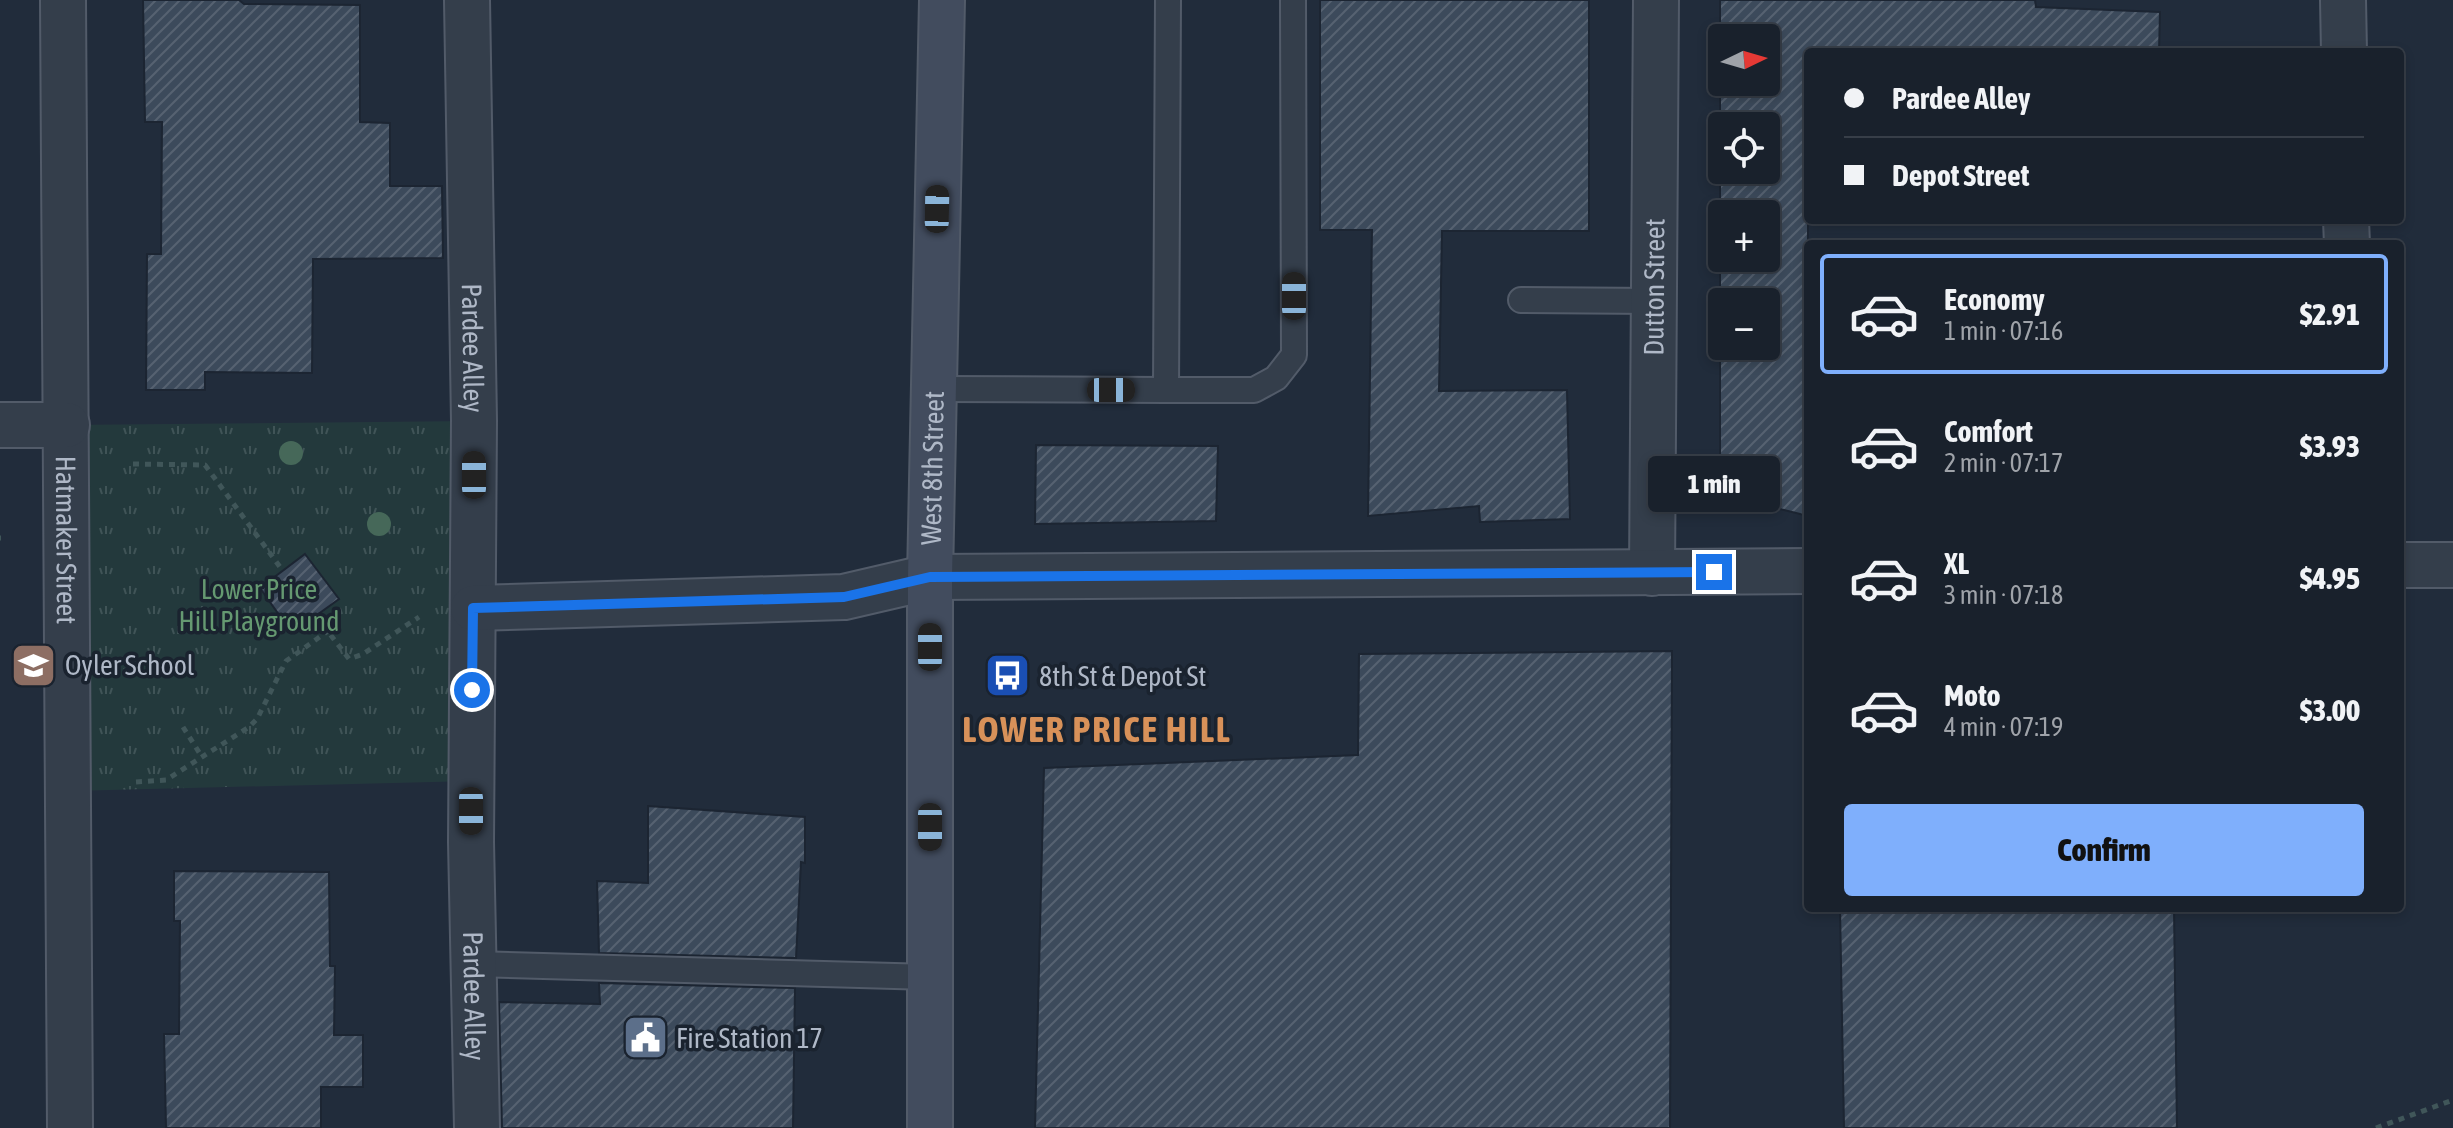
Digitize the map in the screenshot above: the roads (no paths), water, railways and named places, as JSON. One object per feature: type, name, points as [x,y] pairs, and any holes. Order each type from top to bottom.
[{"type":"main road","name":"West 8th Street","points":[[930,1128],[930,577],[942,0]]},
{"type":"street","name":"Hatmaker Street","points":[[63,0],[70,1128]]},
{"type":"street","name":"Pardee Alley","points":[[467,0],[474,421],[471,842],[477,1128]]},
{"type":"street","name":"Dutton Street","points":[[1652,573],[1656,0]]},
{"type":"street","points":[[2343,0],[2344,48]]},
{"type":"street","points":[[0,425],[67,425]]},
{"type":"street","points":[[2404,565],[2453,565]]},
{"type":"street","points":[[473,608],[844,597],[930,577],[1804,571]]},
{"type":"lane","points":[[1166,390],[1168,0]]},
{"type":"lane","points":[[934,389],[1254,390],[1276,378],[1294,355],[1293,0]]},
{"type":"lane","points":[[1521,300],[1654,301]]},
{"type":"lane","points":[[474,964],[930,977]]},
{"type":"place","name":"Oyler School","points":[[34,665]]},
{"type":"place","name":"8th St & Depot St","points":[[1008,676]]},
{"type":"place","name":"Fire Station 17","points":[[645,1038]]},
{"type":"district","name":"LOWER PRICE HILL","points":[[1097,729]]},
{"type":"park label","name":"Lower Price Hill Playground","points":[[259,605]]}]
